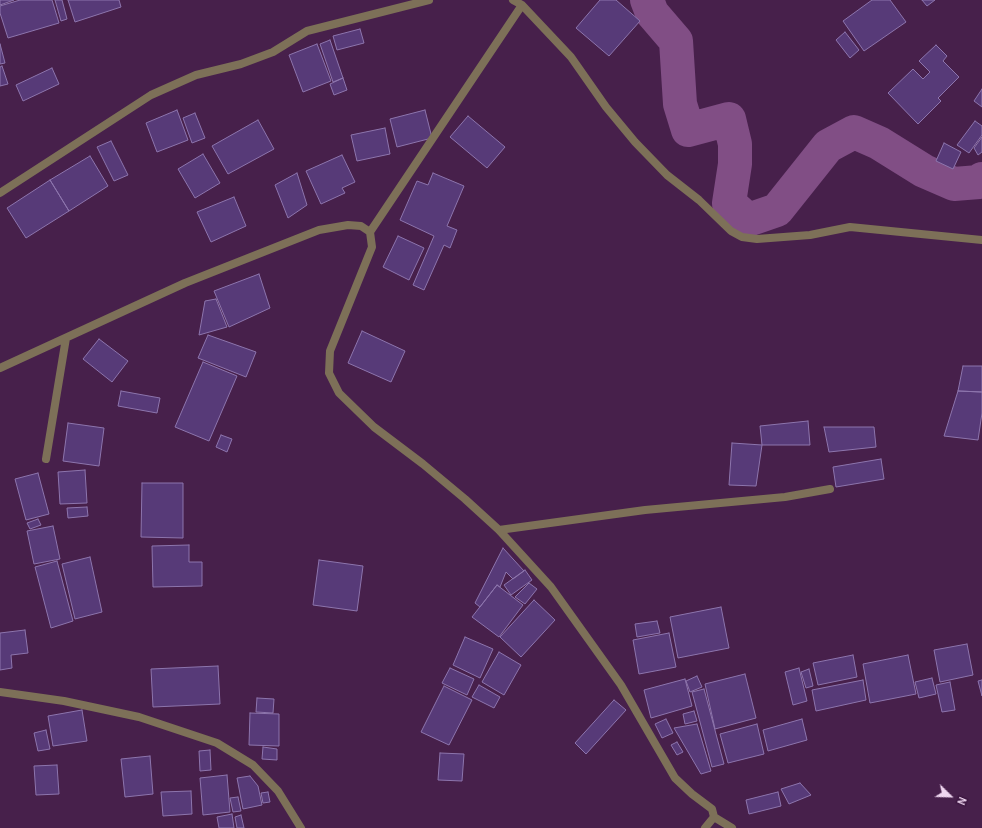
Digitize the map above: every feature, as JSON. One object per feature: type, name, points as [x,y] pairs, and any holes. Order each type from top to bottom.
[{"type":"street","points":[[0,193],[152,94],[196,75],[241,64],[272,52],[307,31],[429,0]]},
{"type":"street","points":[[513,0],[522,5],[571,57],[606,107],[635,142],[666,175],[699,200],[731,231],[742,237],[757,239],[810,235],[850,227],[982,240]]},
{"type":"street","points":[[522,5],[370,232],[372,247],[330,351],[329,372],[339,393],[374,427],[424,464],[499,530],[551,587],[621,685],[675,778],[692,794],[712,809],[714,817],[732,828]]},
{"type":"street","points":[[0,368],[185,283],[319,230],[348,225],[361,226],[370,232]]},
{"type":"street","points":[[46,459],[66,338]]},
{"type":"street","points":[[499,530],[645,510],[785,497],[830,489]]},
{"type":"street","points":[[0,692],[64,701],[139,717],[217,743],[253,765],[278,791],[301,828]]},
{"type":"street","points":[[705,828],[714,817]]},
{"type":"building","points":[[0,0],[14,0],[0,5]]},
{"type":"building","points":[[20,0],[52,0],[59,23],[8,38],[0,13],[0,6]]},
{"type":"building","points":[[55,0],[62,0],[67,19],[61,21]]},
{"type":"building","points":[[68,0],[119,0],[121,7],[75,22]]},
{"type":"building","points":[[600,0],[616,0],[640,21],[609,56],[576,28]]},
{"type":"building","points":[[872,0],[890,0],[906,22],[864,51],[843,21]]},
{"type":"building","points":[[922,0],[935,0],[927,6]]},
{"type":"building","points":[[360,29],[364,43],[337,50],[333,36]]},
{"type":"building","points":[[845,32],[859,50],[850,58],[836,40]]},
{"type":"building","points":[[330,40],[343,78],[333,82],[320,44]]},
{"type":"building","points":[[0,44],[5,63],[0,64]]},
{"type":"building","points":[[317,44],[331,81],[303,92],[289,55]]},
{"type":"building","points":[[936,45],[947,56],[943,61],[959,77],[938,98],[941,101],[918,124],[888,93],[913,69],[923,79],[930,72],[919,61]]},
{"type":"building","points":[[2,66],[8,84],[0,86],[0,67]]},
{"type":"building","points":[[52,68],[59,84],[23,101],[16,85]]},
{"type":"building","points":[[343,78],[347,90],[334,95],[330,84]]},
{"type":"building","points":[[982,89],[982,107],[974,101]]},
{"type":"building","points":[[177,110],[188,140],[157,152],[146,123]]},
{"type":"building","points":[[425,110],[432,138],[397,147],[390,119]]},
{"type":"building","points":[[195,113],[205,138],[192,143],[183,118]]},
{"type":"building","points":[[468,116],[505,147],[487,168],[450,137]]},
{"type":"building","points":[[258,120],[274,149],[228,174],[212,146]]},
{"type":"building","points":[[975,121],[982,126],[982,135],[969,153],[957,145]]},
{"type":"building","points":[[385,128],[390,154],[357,161],[351,135]]},
{"type":"building","points":[[982,137],[982,152],[978,155],[974,148]]},
{"type":"building","points":[[111,141],[128,175],[114,181],[97,147]]},
{"type":"building","points":[[944,143],[961,152],[953,169],[936,161]]},
{"type":"building","points":[[203,154],[220,183],[195,198],[178,169]]},
{"type":"building","points":[[342,155],[355,182],[342,188],[345,193],[321,204],[306,171]]},
{"type":"building","points":[[90,156],[108,186],[69,211],[50,180]]},
{"type":"building","points":[[297,173],[307,205],[288,218],[275,185]]},
{"type":"building","points":[[433,173],[464,186],[447,226],[457,230],[450,248],[444,245],[424,290],[413,285],[434,236],[400,220],[417,181],[428,185]]},
{"type":"building","points":[[50,180],[69,211],[26,238],[7,208]]},
{"type":"building","points":[[234,197],[246,226],[211,242],[197,212]]},
{"type":"building","points":[[398,236],[424,248],[409,280],[383,267]]},
{"type":"building","points":[[259,274],[270,308],[229,327],[214,291]]},
{"type":"building","points":[[216,299],[227,327],[199,335],[205,301]]},
{"type":"building","points":[[362,331],[405,351],[391,382],[348,363]]},
{"type":"building","points":[[208,335],[256,352],[246,377],[198,358]]},
{"type":"building","points":[[99,339],[128,361],[112,382],[83,359]]},
{"type":"building","points":[[203,362],[237,376],[209,441],[175,427]]},
{"type":"building","points":[[963,366],[982,366],[982,392],[958,391]]},
{"type":"building","points":[[121,391],[160,398],[157,413],[118,406]]},
{"type":"building","points":[[958,391],[982,392],[982,413],[978,440],[944,436]]},
{"type":"building","points":[[808,421],[810,445],[762,445],[760,426]]},
{"type":"building","points":[[68,423],[104,428],[99,466],[63,461]]},
{"type":"building","points":[[824,427],[874,427],[876,447],[829,452]]},
{"type":"building","points":[[221,435],[232,439],[227,452],[216,447]]},
{"type":"building","points":[[732,443],[762,445],[756,486],[729,485]]},
{"type":"building","points":[[881,459],[884,479],[836,487],[833,467]]},
{"type":"building","points":[[85,470],[87,503],[60,504],[58,472]]},
{"type":"building","points":[[38,473],[49,514],[26,520],[15,479]]},
{"type":"building","points":[[142,483],[183,483],[183,538],[141,537]]},
{"type":"building","points":[[87,507],[88,516],[68,518],[67,508]]},
{"type":"building","points":[[38,519],[41,525],[30,529],[27,523]]},
{"type":"building","points":[[53,526],[60,559],[34,564],[27,531]]},
{"type":"building","points":[[189,545],[189,562],[202,562],[202,586],[153,587],[152,546]]},
{"type":"building","points":[[503,548],[524,571],[513,579],[506,572],[500,587],[497,585],[480,607],[475,603]]},
{"type":"building","points":[[90,557],[102,612],[75,619],[62,564]]},
{"type":"building","points":[[319,560],[363,566],[357,611],[313,605]]},
{"type":"building","points":[[57,561],[73,621],[51,628],[35,567]]},
{"type":"building","points":[[525,570],[532,580],[511,595],[504,585]]},
{"type":"building","points":[[529,583],[537,589],[525,604],[515,597]]},
{"type":"building","points":[[497,585],[523,605],[499,637],[472,617]]},
{"type":"building","points":[[534,600],[555,620],[521,657],[500,637]]},
{"type":"building","points":[[721,607],[729,648],[678,658],[670,617]]},
{"type":"building","points":[[657,621],[660,633],[637,637],[635,624]]},
{"type":"building","points":[[25,630],[28,653],[11,655],[12,668],[0,670],[0,633]]},
{"type":"building","points":[[669,633],[676,667],[639,674],[633,640]]},
{"type":"building","points":[[465,637],[493,649],[480,678],[453,665]]},
{"type":"building","points":[[967,644],[973,675],[940,682],[934,650]]},
{"type":"building","points":[[499,652],[521,665],[504,695],[482,682]]},
{"type":"building","points":[[853,655],[857,677],[818,685],[813,663]]},
{"type":"building","points":[[908,655],[916,694],[870,703],[863,664]]},
{"type":"building","points":[[218,666],[220,704],[153,707],[151,669]]},
{"type":"building","points":[[450,668],[474,679],[467,695],[442,683]]},
{"type":"building","points":[[799,668],[807,701],[793,705],[785,672]]},
{"type":"building","points":[[809,669],[813,686],[806,688],[801,672]]},
{"type":"building","points":[[745,674],[756,718],[715,729],[705,684]]},
{"type":"building","points":[[697,676],[702,687],[690,692],[686,681]]},
{"type":"building","points":[[932,678],[936,694],[919,698],[915,682]]},
{"type":"building","points":[[685,679],[692,706],[651,718],[644,690]]},
{"type":"building","points":[[863,680],[866,700],[816,711],[812,690]]},
{"type":"building","points":[[982,680],[982,696],[978,681]]},
{"type":"building","points":[[950,682],[955,710],[942,712],[936,685]]},
{"type":"building","points":[[479,685],[500,697],[494,708],[472,697]]},
{"type":"building","points":[[444,686],[472,700],[449,745],[421,732]]},
{"type":"building","points":[[704,689],[724,764],[712,767],[692,692]]},
{"type":"building","points":[[257,698],[274,699],[273,713],[256,712]]},
{"type":"building","points":[[614,700],[626,710],[586,754],[575,743]]},
{"type":"building","points":[[82,710],[87,741],[53,746],[48,716]]},
{"type":"building","points":[[694,711],[697,721],[685,724],[683,714]]},
{"type":"building","points":[[250,713],[279,714],[279,746],[249,745]]},
{"type":"building","points":[[666,719],[673,733],[662,738],[655,724]]},
{"type":"building","points":[[802,719],[807,740],[768,751],[763,730]]},
{"type":"building","points":[[697,724],[711,771],[701,774],[674,728]]},
{"type":"building","points":[[757,724],[764,754],[728,763],[720,734]]},
{"type":"building","points":[[46,730],[50,749],[38,751],[34,733]]},
{"type":"building","points":[[677,742],[683,752],[677,755],[671,745]]},
{"type":"building","points":[[263,747],[277,749],[277,760],[262,759]]},
{"type":"building","points":[[210,750],[211,770],[200,771],[199,751]]},
{"type":"building","points":[[440,753],[464,754],[462,781],[438,780]]},
{"type":"building","points":[[150,756],[153,794],[125,797],[121,759]]},
{"type":"building","points":[[57,765],[59,794],[36,795],[34,766]]},
{"type":"building","points":[[227,775],[230,812],[203,815],[200,778]]},
{"type":"building","points":[[250,776],[258,786],[262,805],[243,809],[237,778]]},
{"type":"building","points":[[800,783],[811,795],[789,804],[781,789]]},
{"type":"building","points":[[191,791],[192,814],[163,816],[161,792]]},
{"type":"building","points":[[268,792],[270,802],[263,803],[261,793]]},
{"type":"building","points":[[778,792],[781,806],[749,814],[746,800]]},
{"type":"building","points":[[238,797],[241,811],[233,812],[230,798]]},
{"type":"building","points":[[232,814],[234,828],[219,828],[217,817]]},
{"type":"building","points":[[241,815],[244,828],[237,828],[235,817]]},
{"type":"waterway","points":[[647,0],[652,13],[676,41],[680,104],[688,130],[729,119],[735,144],[735,164],[729,203],[748,220],[777,210],[828,146],[854,132],[879,143],[924,171],[954,184],[979,182],[982,179]]}]
